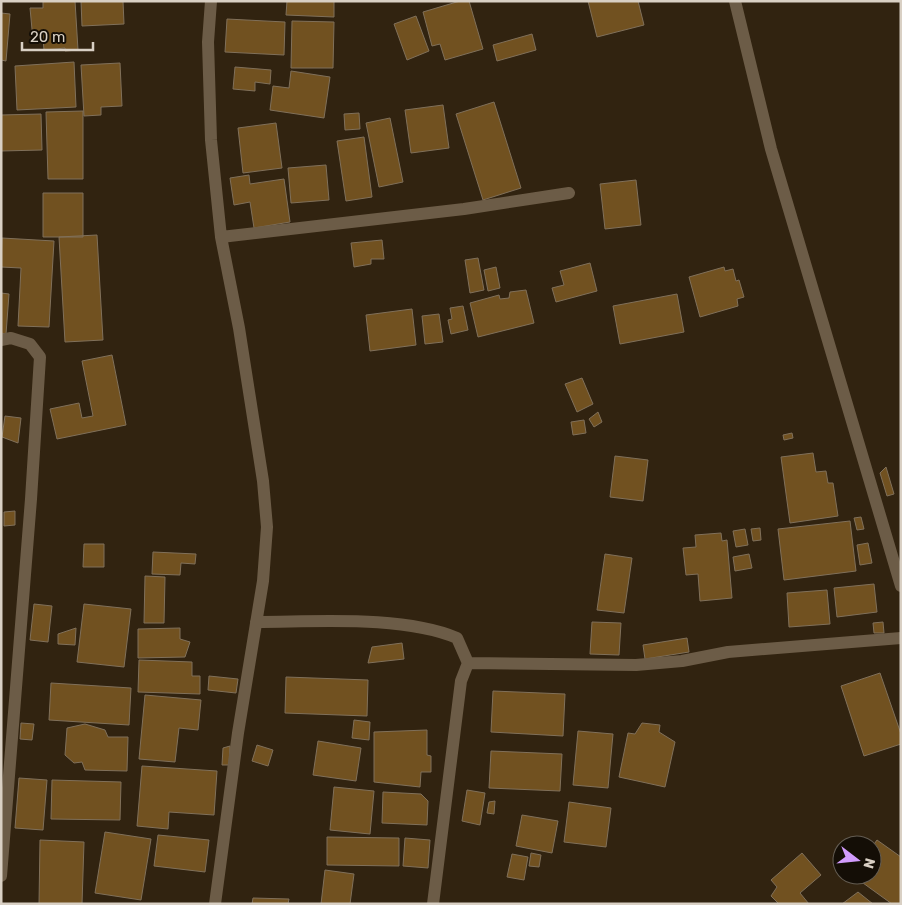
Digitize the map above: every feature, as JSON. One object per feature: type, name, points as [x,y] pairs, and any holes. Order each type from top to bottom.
[{"type":"street","points":[[211,1],[208,42],[211,140],[221,237],[240,338],[264,490],[267,527],[263,581],[238,733],[216,904]]},
{"type":"street","points":[[735,1],[771,149],[901,586]]},
{"type":"street","points":[[221,237],[464,209],[569,193]]},
{"type":"street","points":[[1,340],[11,338],[30,344],[40,357],[31,499],[1,876]]},
{"type":"street","points":[[256,622],[390,624],[423,627],[456,638],[468,663],[460,681],[433,904]]},
{"type":"street","points":[[468,663],[636,665],[682,662],[728,652],[901,638]]},
{"type":"building","points":[[43,1],[75,1],[78,50],[65,51],[65,48],[44,50],[43,39],[33,40],[30,8],[43,8]]},
{"type":"building","points":[[81,1],[123,1],[124,24],[82,26]]},
{"type":"building","points":[[287,1],[334,1],[334,17],[286,15]]},
{"type":"building","points":[[460,1],[469,1],[483,49],[445,60],[440,44],[432,46],[423,12]]},
{"type":"building","points":[[588,1],[638,1],[644,25],[597,37]]},
{"type":"building","points":[[1,13],[10,14],[6,61],[1,60]]},
{"type":"building","points":[[416,16],[429,51],[407,60],[394,24]]},
{"type":"building","points":[[227,19],[285,22],[284,55],[225,52]]},
{"type":"building","points":[[292,21],[334,22],[333,68],[291,68]]},
{"type":"building","points":[[532,34],[536,50],[497,61],[493,45]]},
{"type":"building","points":[[74,62],[76,107],[17,110],[15,66]]},
{"type":"building","points":[[120,63],[122,106],[101,107],[101,115],[84,116],[81,65]]},
{"type":"building","points":[[235,67],[271,70],[270,84],[255,82],[255,91],[233,89]]},
{"type":"building","points":[[291,71],[330,77],[324,118],[270,110],[273,86],[289,88]]},
{"type":"building","points":[[494,102],[521,188],[483,200],[456,114]]},
{"type":"building","points":[[443,105],[449,148],[411,153],[405,110]]},
{"type":"building","points":[[83,111],[83,179],[48,179],[46,112]]},
{"type":"building","points":[[359,113],[360,129],[345,130],[344,114]]},
{"type":"building","points":[[41,114],[42,150],[1,151],[1,115]]},
{"type":"building","points":[[390,118],[403,182],[379,187],[366,123]]},
{"type":"building","points":[[276,123],[282,168],[243,173],[238,128]]},
{"type":"building","points":[[364,137],[372,197],[346,201],[337,141]]},
{"type":"building","points":[[326,165],[329,200],[291,203],[288,168]]},
{"type":"building","points":[[249,175],[250,184],[284,179],[290,222],[254,228],[250,202],[234,205],[230,178]]},
{"type":"building","points":[[636,180],[641,225],[605,229],[600,184]]},
{"type":"building","points":[[43,193],[83,193],[83,237],[43,237]]},
{"type":"building","points":[[97,235],[103,340],[65,342],[59,237]]},
{"type":"building","points":[[2,238],[54,241],[49,327],[18,326],[21,268],[1,267]]},
{"type":"building","points":[[382,240],[384,259],[371,259],[371,264],[354,267],[351,243]]},
{"type":"building","points":[[478,258],[484,290],[470,293],[465,260]]},
{"type":"building","points":[[590,263],[597,291],[556,302],[552,288],[564,285],[560,271]]},
{"type":"building","points":[[496,267],[500,288],[488,291],[484,270]]},
{"type":"building","points":[[724,267],[725,271],[733,269],[736,281],[739,280],[744,297],[737,299],[738,306],[700,317],[689,277]]},
{"type":"building","points":[[526,290],[534,323],[478,337],[470,303],[499,295],[500,299],[509,298],[510,292]]},
{"type":"building","points":[[1,293],[9,294],[6,334],[1,333]]},
{"type":"building","points":[[677,294],[684,332],[620,344],[613,306]]},
{"type":"building","points":[[463,306],[468,330],[451,334],[448,320],[452,319],[450,308]]},
{"type":"building","points":[[412,309],[416,345],[370,351],[366,315]]},
{"type":"building","points":[[439,314],[443,342],[425,344],[422,316]]},
{"type":"building","points":[[112,355],[126,425],[57,439],[50,409],[79,403],[82,418],[93,416],[82,361]]},
{"type":"building","points":[[582,378],[593,404],[577,412],[565,384]]},
{"type":"building","points":[[598,412],[602,422],[594,427],[589,419]]},
{"type":"building","points":[[5,416],[21,418],[18,443],[2,437]]},
{"type":"building","points":[[584,420],[586,433],[573,435],[571,422]]},
{"type":"building","points":[[792,433],[793,438],[784,440],[783,435]]},
{"type":"building","points":[[813,453],[816,472],[826,471],[828,483],[833,483],[838,516],[790,523],[781,457]]},
{"type":"building","points":[[615,456],[648,460],[643,501],[610,497]]},
{"type":"building","points":[[886,467],[894,494],[887,496],[880,473]]},
{"type":"building","points":[[15,511],[15,525],[4,526],[4,512]]},
{"type":"building","points":[[861,517],[864,529],[857,530],[854,518]]},
{"type":"building","points":[[850,521],[856,571],[784,580],[778,529]]},
{"type":"building","points":[[760,528],[761,540],[753,541],[751,529]]},
{"type":"building","points":[[745,529],[748,545],[736,547],[733,531]]},
{"type":"building","points":[[721,533],[722,541],[727,540],[732,598],[700,601],[698,574],[686,575],[683,548],[696,547],[695,535]]},
{"type":"building","points":[[868,543],[872,563],[860,565],[857,545]]},
{"type":"building","points":[[84,544],[104,544],[104,567],[83,567]]},
{"type":"building","points":[[153,552],[196,554],[195,564],[181,563],[180,575],[152,574]]},
{"type":"building","points":[[605,554],[632,558],[624,613],[597,610]]},
{"type":"building","points":[[749,554],[752,568],[735,571],[733,557]]},
{"type":"building","points":[[145,576],[165,577],[164,623],[144,623]]},
{"type":"building","points":[[874,584],[877,612],[837,617],[834,588]]},
{"type":"building","points":[[827,590],[830,624],[789,627],[787,593]]},
{"type":"building","points":[[34,604],[52,606],[48,642],[30,640]]},
{"type":"building","points":[[84,604],[131,609],[124,667],[77,662]]},
{"type":"building","points":[[592,622],[621,623],[619,655],[590,654]]},
{"type":"building","points":[[883,622],[884,633],[874,633],[873,623]]},
{"type":"building","points":[[76,628],[75,645],[58,644],[58,634]]},
{"type":"building","points":[[180,628],[180,639],[190,642],[185,657],[138,658],[138,629]]},
{"type":"building","points":[[687,638],[689,652],[645,659],[643,645]]},
{"type":"building","points":[[402,643],[404,659],[368,663],[372,647]]},
{"type":"building","points":[[139,660],[192,662],[192,676],[200,676],[200,694],[138,692]]},
{"type":"building","points":[[880,673],[901,734],[901,744],[864,756],[841,686]]},
{"type":"building","points":[[209,676],[238,679],[236,693],[208,690]]},
{"type":"building","points":[[286,677],[368,680],[367,716],[285,713]]},
{"type":"building","points":[[51,683],[131,688],[129,725],[49,720]]},
{"type":"building","points":[[493,691],[565,694],[563,736],[491,732]]},
{"type":"building","points":[[145,695],[201,700],[198,730],[179,728],[175,762],[139,759]]},
{"type":"building","points":[[354,720],[370,722],[369,740],[352,738]]},
{"type":"building","points":[[21,723],[34,724],[32,740],[20,739]]},
{"type":"building","points":[[642,723],[660,725],[659,732],[675,742],[665,787],[619,777],[628,733],[635,734]]},
{"type":"building","points":[[85,724],[105,730],[108,737],[128,737],[127,771],[85,770],[82,762],[74,763],[65,755],[67,728]]},
{"type":"building","points":[[427,730],[427,755],[431,756],[431,772],[421,772],[420,787],[374,782],[374,732]]},
{"type":"building","points":[[578,731],[613,734],[608,788],[573,785]]},
{"type":"building","points":[[318,741],[361,748],[356,781],[313,775]]},
{"type":"building","points":[[257,745],[273,750],[268,766],[252,761]]},
{"type":"building","points":[[230,746],[229,765],[222,765],[223,748]]},
{"type":"building","points":[[491,751],[562,754],[560,791],[489,788]]},
{"type":"building","points":[[142,766],[217,771],[214,815],[169,812],[168,829],[137,826]]},
{"type":"building","points":[[19,778],[47,780],[43,830],[15,828]]},
{"type":"building","points":[[52,780],[121,782],[120,820],[51,819]]},
{"type":"building","points":[[334,787],[374,791],[370,834],[330,830]]},
{"type":"building","points":[[467,790],[485,793],[480,825],[462,821]]},
{"type":"building","points":[[383,792],[421,794],[428,801],[427,825],[382,823]]},
{"type":"building","points":[[495,801],[494,814],[487,813],[489,802]]},
{"type":"building","points":[[569,802],[611,808],[606,847],[564,842]]},
{"type":"building","points":[[522,815],[558,821],[552,853],[516,846]]},
{"type":"building","points":[[105,832],[151,839],[141,900],[95,893]]},
{"type":"building","points":[[158,835],[209,840],[205,872],[154,866]]},
{"type":"building","points":[[327,837],[399,838],[399,866],[327,865]]},
{"type":"building","points":[[405,838],[430,840],[428,868],[403,866]]},
{"type":"building","points":[[40,840],[84,842],[82,904],[39,904]]},
{"type":"building","points":[[882,844],[901,857],[901,904],[892,904],[866,885],[882,885]]},
{"type":"building","points":[[531,853],[541,855],[539,867],[529,866]]},
{"type":"building","points":[[802,853],[821,875],[800,893],[809,904],[779,904],[771,896],[777,887],[771,880]]},
{"type":"building","points":[[512,854],[528,857],[524,880],[507,877]]},
{"type":"building","points":[[325,870],[354,874],[350,904],[321,904]]},
{"type":"building","points":[[858,892],[873,904],[842,904]]},
{"type":"building","points":[[253,898],[289,899],[288,904],[252,904]]}]
